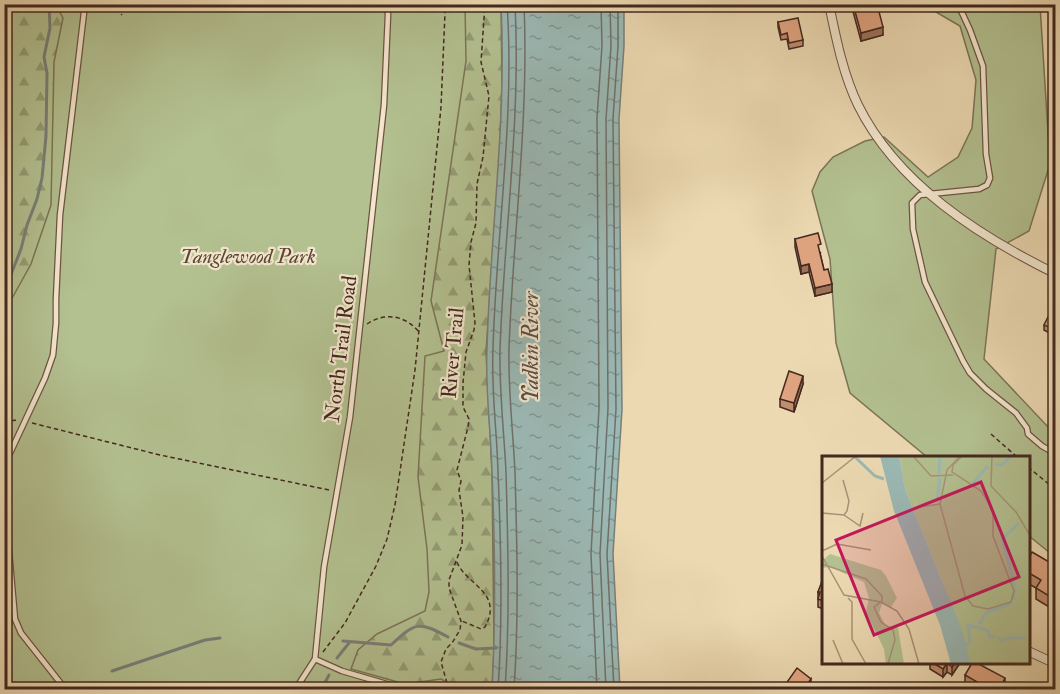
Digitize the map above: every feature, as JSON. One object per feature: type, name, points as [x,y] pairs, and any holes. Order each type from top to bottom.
[{"type":"street","points":[[829,4],[845,69],[862,111],[875,135],[892,158],[931,194],[985,233],[1025,259],[1056,274]]},
{"type":"street","points":[[1030,651],[1056,664]]},
{"type":"lane","points":[[4,466],[45,378],[54,346],[60,215],[85,4]]},
{"type":"lane","name":"North Trail Road","points":[[295,690],[315,659],[324,567],[350,417],[384,105],[387,4]]},
{"type":"lane","points":[[958,4],[983,66],[986,154],[990,178],[987,185],[979,189],[920,195],[912,203],[913,229],[925,282],[970,374],[1016,413],[1027,428],[1028,434],[1056,454]]},
{"type":"lane","points":[[4,495],[15,620],[21,633],[66,690]]},
{"type":"lane","points":[[315,659],[342,671],[410,690],[433,686],[445,690]]},
{"type":"path","points":[[110,4],[122,15]]},
{"type":"path","points":[[315,659],[326,649],[358,600],[376,566],[387,539],[402,462],[419,332],[441,107],[445,13],[442,4]]},
{"type":"path","name":"River Trail","points":[[461,621],[449,588],[450,572],[462,545],[463,517],[457,463],[469,419],[463,407],[463,383],[466,352],[475,323],[469,265],[471,242],[476,223],[477,184],[483,158],[489,96],[481,63],[484,4]]},
{"type":"path","points":[[361,330],[375,319],[392,316],[405,320],[419,332]]},
{"type":"path","points":[[4,421],[24,421],[160,455],[337,492]]},
{"type":"path","points":[[991,434],[1016,456]]},
{"type":"path","points":[[1030,468],[1056,490]]},
{"type":"path","points":[[450,690],[441,662],[446,649],[460,630],[461,621],[482,629],[485,627],[489,606],[487,596],[459,569],[456,560]]},
{"type":"green space","points":[[5,4],[56,5],[63,18],[54,62],[51,205],[31,264],[5,311]]},
{"type":"green space","name":"Tanglewood Park","points":[[4,5],[501,5],[492,689],[5,689]]},
{"type":"green space","points":[[465,5],[501,5],[502,87],[499,167],[486,352],[492,473],[494,648],[492,689],[457,689],[441,679],[405,684],[351,669],[358,650],[377,634],[425,611],[429,592],[427,549],[418,477],[425,356],[444,351],[431,301],[466,61]]},
{"type":"green space","points":[[924,5],[1040,5],[1050,164],[1029,231],[996,249],[984,359],[1055,432],[1055,557],[1030,537],[1030,456],[926,456],[850,393],[836,343],[830,259],[812,191],[820,172],[833,157],[865,141],[884,137],[928,177],[958,157],[972,128],[976,80],[960,26]]},
{"type":"water","name":"Yadkin River","points":[[501,5],[624,5],[619,119],[622,409],[613,554],[620,689],[492,689],[494,553],[487,364],[502,91]]},
{"type":"building","points":[[853,4],[877,4],[883,27],[861,33]]},
{"type":"building","points":[[798,18],[803,40],[789,43],[787,33],[781,35],[778,22]]},
{"type":"building","points":[[818,233],[821,244],[818,245],[824,270],[828,269],[832,284],[815,288],[809,264],[801,266],[795,239]]},
{"type":"building","points":[[1051,311],[1056,314],[1056,324],[1053,329],[1044,325]]},
{"type":"building","points":[[789,371],[803,376],[794,403],[780,399]]},
{"type":"building","points":[[1032,552],[1056,566],[1056,589],[1053,588],[1049,596],[1036,588],[1041,580],[1030,574]]},
{"type":"building","points":[[822,581],[822,601],[818,599],[820,592],[818,592]]},
{"type":"building","points":[[935,664],[946,664],[943,669]]},
{"type":"building","points":[[971,664],[979,664],[1005,678],[999,690],[985,690],[986,687],[965,675]]},
{"type":"building","points":[[797,668],[811,679],[803,690],[796,687],[791,690],[785,685]]},
{"type":"waterway","points":[[4,282],[10,277],[21,249],[42,178],[46,136],[47,73],[44,57],[50,28],[49,4]]},
{"type":"waterway","points":[[343,641],[391,645],[406,632],[418,626],[430,628],[448,637]]},
{"type":"waterway","points":[[112,671],[205,640],[220,638]]},
{"type":"waterway","points":[[337,658],[349,643]]},
{"type":"waterway","points":[[459,643],[476,649],[496,648]]},
{"type":"waterway","points":[[321,690],[329,675]]}]
